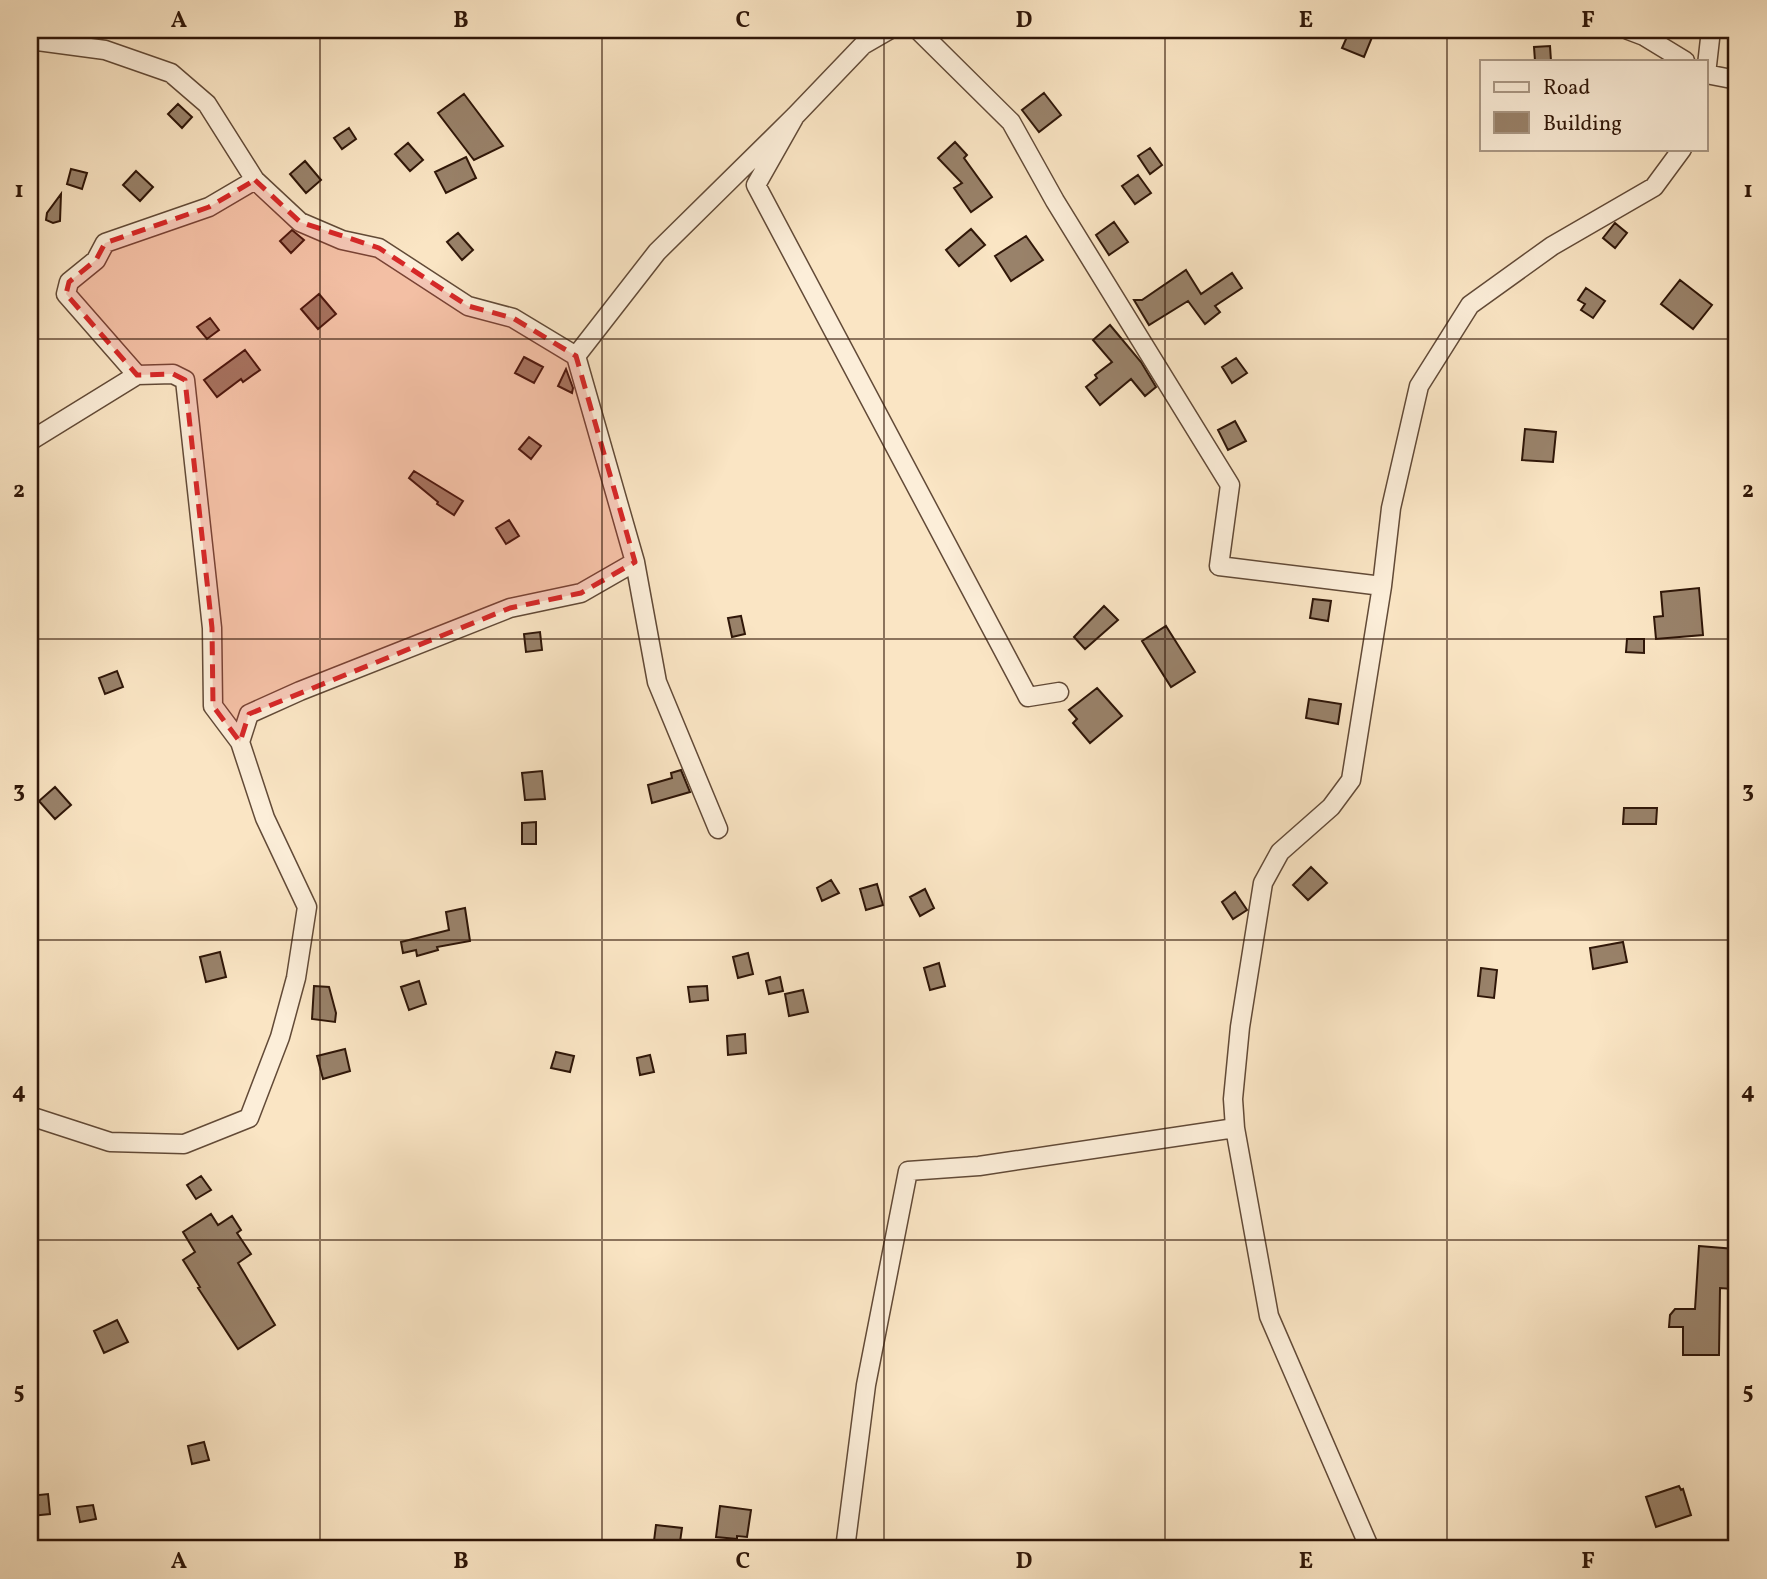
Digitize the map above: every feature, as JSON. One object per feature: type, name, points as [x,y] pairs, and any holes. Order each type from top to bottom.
[{"type":"street","points":[[576,356],[657,251],[795,116],[863,45],[889,30]]},
{"type":"street","points":[[918,30],[1011,122],[1055,201],[1230,485],[1219,566],[1381,586]]},
{"type":"street","points":[[1628,30],[1644,36],[1683,60]]},
{"type":"street","points":[[1708,60],[1711,30]]},
{"type":"street","points":[[30,40],[105,50],[171,73],[207,104],[255,180],[300,222],[342,240],[379,248],[468,306],[513,318],[576,356],[635,562],[657,682],[718,830]]},
{"type":"street","points":[[1708,74],[1737,80]]},
{"type":"street","points":[[795,116],[755,186],[1028,697],[1059,692]]},
{"type":"street","points":[[1370,1549],[1269,1317],[1235,1128],[1233,1099],[1240,1027],[1263,883],[1280,852],[1331,807],[1351,780],[1391,508],[1419,386],[1470,305],[1552,246],[1654,187],[1681,150]]},
{"type":"street","points":[[137,375],[66,294],[69,282],[96,260],[106,243],[209,207],[255,180]]},
{"type":"street","points":[[30,441],[137,375],[173,374],[185,380],[212,628],[213,706],[240,742],[265,818],[307,907],[296,978],[280,1037],[249,1118],[184,1144],[110,1142],[30,1116]]},
{"type":"street","points":[[240,742],[249,714],[262,708],[510,608],[580,593],[635,562]]},
{"type":"street","points":[[845,1549],[866,1385],[908,1171],[979,1166],[1235,1128]]},
{"type":"highlighted area","points":[[255,180],[300,222],[379,248],[468,306],[513,318],[576,356],[635,562],[581,593],[510,608],[249,714],[240,742],[213,706],[212,628],[185,380],[173,374],[137,375],[66,294],[69,282],[96,260],[105,243],[209,207]]},
{"type":"building","points":[[1350,30],[1375,30],[1364,57],[1342,48]]},
{"type":"building","points":[[1550,46],[1551,60],[1535,60],[1534,47]]},
{"type":"building","points":[[1044,93],[1061,115],[1039,132],[1022,110]]},
{"type":"building","points":[[464,94],[503,146],[474,160],[438,113]]},
{"type":"building","points":[[178,104],[192,117],[182,128],[168,114]]},
{"type":"building","points":[[349,128],[356,139],[342,149],[334,138]]},
{"type":"building","points":[[955,142],[967,155],[964,158],[992,197],[971,212],[954,188],[962,183],[938,158]]},
{"type":"building","points":[[408,143],[423,160],[410,171],[395,154]]},
{"type":"building","points":[[1150,148],[1162,165],[1150,174],[1138,156]]},
{"type":"building","points":[[466,157],[476,178],[446,193],[435,172]]},
{"type":"building","points":[[305,161],[321,180],[306,193],[290,174]]},
{"type":"building","points":[[71,169],[87,173],[82,189],[67,184]]},
{"type":"building","points":[[136,171],[153,187],[140,201],[123,185]]},
{"type":"building","points":[[1138,175],[1151,193],[1135,204],[1122,186]]},
{"type":"building","points":[[61,194],[60,221],[53,223],[46,220],[47,213]]},
{"type":"building","points":[[1114,222],[1128,242],[1109,255],[1096,235]]},
{"type":"building","points":[[1615,223],[1627,233],[1615,248],[1603,238]]},
{"type":"building","points":[[971,229],[985,245],[959,266],[946,250]]},
{"type":"building","points":[[292,230],[304,240],[291,253],[280,241]]},
{"type":"building","points":[[458,233],[473,250],[462,260],[447,242]]},
{"type":"building","points":[[1026,236],[1043,260],[1011,281],[995,256]]},
{"type":"building","points":[[1186,270],[1201,294],[1232,273],[1242,288],[1215,306],[1220,312],[1205,324],[1188,301],[1149,325],[1134,300],[1142,300]]},
{"type":"building","points":[[1680,280],[1712,305],[1693,329],[1661,304]]},
{"type":"building","points":[[1586,288],[1605,301],[1593,318],[1581,310],[1585,304],[1578,300]]},
{"type":"building","points":[[319,294],[336,314],[318,329],[301,309]]},
{"type":"building","points":[[210,318],[219,330],[207,339],[197,327]]},
{"type":"building","points":[[1110,325],[1141,362],[1156,387],[1145,396],[1131,379],[1100,405],[1086,387],[1097,378],[1095,375],[1112,362],[1093,340]]},
{"type":"building","points":[[245,350],[260,370],[243,382],[241,379],[217,397],[204,380]]},
{"type":"building","points":[[524,357],[543,367],[534,383],[515,373]]},
{"type":"building","points":[[1236,358],[1247,373],[1232,383],[1222,367]]},
{"type":"building","points":[[566,369],[573,388],[572,393],[558,386]]},
{"type":"building","points":[[1235,421],[1246,441],[1228,450],[1218,430]]},
{"type":"building","points":[[1525,429],[1556,432],[1553,462],[1522,460]]},
{"type":"building","points":[[529,437],[541,446],[531,459],[519,449]]},
{"type":"building","points":[[414,471],[463,501],[454,515],[437,504],[438,502],[409,478]]},
{"type":"building","points":[[509,520],[519,536],[506,544],[496,528]]},
{"type":"building","points":[[1699,588],[1703,635],[1656,639],[1654,617],[1663,616],[1661,592]]},
{"type":"building","points":[[1313,599],[1331,601],[1328,621],[1310,618]]},
{"type":"building","points":[[1104,606],[1118,620],[1085,649],[1074,637]]},
{"type":"building","points":[[741,616],[745,634],[732,637],[728,618]]},
{"type":"building","points":[[1166,626],[1195,672],[1171,687],[1142,641]]},
{"type":"building","points":[[540,632],[542,650],[526,652],[524,634]]},
{"type":"building","points":[[1627,639],[1644,639],[1644,653],[1626,652]]},
{"type":"building","points":[[117,671],[123,687],[105,694],[99,678]]},
{"type":"building","points":[[1097,688],[1122,716],[1090,743],[1073,723],[1077,719],[1069,710]]},
{"type":"building","points":[[1309,699],[1341,704],[1338,724],[1306,718]]},
{"type":"building","points":[[681,770],[690,792],[652,803],[648,785],[672,778],[671,773]]},
{"type":"building","points":[[542,771],[545,799],[525,800],[522,773]]},
{"type":"building","points":[[55,787],[71,805],[55,819],[39,801]]},
{"type":"building","points":[[1624,808],[1657,808],[1656,824],[1623,824]]},
{"type":"building","points":[[536,822],[536,844],[522,844],[522,823]]},
{"type":"building","points":[[1311,867],[1327,883],[1308,900],[1293,885]]},
{"type":"building","points":[[831,880],[839,893],[822,901],[817,888]]},
{"type":"building","points":[[877,884],[883,905],[866,910],[860,889]]},
{"type":"building","points":[[925,889],[934,908],[920,916],[910,897]]},
{"type":"building","points":[[1235,892],[1247,910],[1233,919],[1222,902]]},
{"type":"building","points":[[465,908],[470,941],[437,947],[438,950],[417,956],[416,950],[403,953],[401,942],[449,930],[446,912]]},
{"type":"building","points":[[1623,942],[1627,962],[1593,969],[1590,948]]},
{"type":"building","points":[[220,952],[226,977],[206,982],[200,957]]},
{"type":"building","points":[[748,953],[753,974],[738,978],[733,957]]},
{"type":"building","points":[[939,963],[945,986],[930,990],[924,968]]},
{"type":"building","points":[[1481,968],[1497,970],[1494,998],[1478,996]]},
{"type":"building","points":[[780,977],[783,991],[769,994],[766,981]]},
{"type":"building","points":[[419,981],[426,1004],[409,1010],[401,987]]},
{"type":"building","points":[[314,986],[329,987],[336,1013],[335,1022],[312,1019]]},
{"type":"building","points":[[707,986],[708,1000],[690,1002],[688,987]]},
{"type":"building","points":[[803,990],[808,1012],[789,1016],[785,994]]},
{"type":"building","points":[[745,1034],[746,1053],[728,1055],[727,1036]]},
{"type":"building","points":[[345,1049],[350,1071],[323,1079],[317,1056]]},
{"type":"building","points":[[556,1052],[574,1056],[570,1072],[551,1068]]},
{"type":"building","points":[[650,1055],[654,1072],[640,1075],[637,1058]]},
{"type":"building","points":[[201,1176],[211,1190],[196,1199],[187,1185]]},
{"type":"building","points":[[211,1214],[218,1225],[232,1216],[241,1230],[237,1233],[251,1254],[238,1263],[275,1325],[238,1349],[183,1260],[195,1252],[183,1232]]},
{"type":"building","points":[[1699,1246],[1735,1249],[1733,1289],[1720,1288],[1719,1355],[1683,1355],[1683,1327],[1669,1327],[1670,1315],[1675,1309],[1695,1309]]},
{"type":"building","points":[[117,1320],[128,1342],[104,1353],[94,1331]]},
{"type":"building","points":[[204,1442],[209,1460],[192,1464],[188,1446]]},
{"type":"building","points":[[1679,1486],[1683,1489],[1691,1515],[1656,1527],[1646,1497]]},
{"type":"building","points":[[48,1494],[50,1514],[31,1516],[30,1496]]},
{"type":"building","points":[[93,1505],[96,1519],[80,1522],[77,1507]]},
{"type":"building","points":[[720,1506],[751,1510],[747,1537],[716,1537]]},
{"type":"building","points":[[656,1525],[682,1528],[679,1549],[653,1549]]}]
